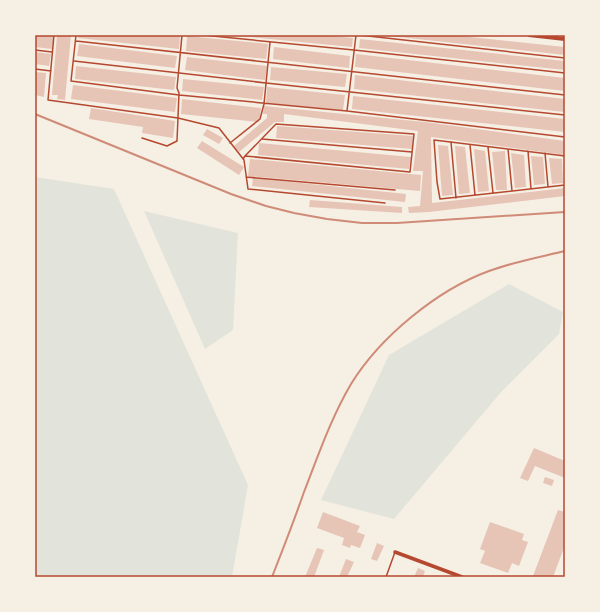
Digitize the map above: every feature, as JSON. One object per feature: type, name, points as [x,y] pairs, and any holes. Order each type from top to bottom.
[{"type":"street","points":[[529,35],[565,39]]},
{"type":"street","points":[[395,552],[462,577]]},
{"type":"lane","points":[[54,35],[48,100],[178,118],[219,128],[242,159],[248,189],[385,203]]},
{"type":"lane","points":[[76,35],[71,81],[179,95],[347,112],[565,137]]},
{"type":"lane","points":[[142,138],[167,146],[177,142],[179,95],[177,88],[182,35]]},
{"type":"lane","points":[[202,35],[354,50],[565,74]]},
{"type":"lane","points":[[347,112],[356,35]]},
{"type":"lane","points":[[359,35],[565,58]]},
{"type":"lane","points":[[76,40],[180,53],[565,95]]},
{"type":"lane","points":[[230,143],[260,119],[264,104],[270,42]]},
{"type":"lane","points":[[35,50],[52,52]]},
{"type":"lane","points":[[73,60],[266,83],[565,115]]},
{"type":"lane","points":[[35,69],[51,71]]},
{"type":"lane","points":[[242,159],[276,124],[414,134],[410,172],[245,156]]},
{"type":"lane","points":[[262,139],[412,152]]},
{"type":"lane","points":[[565,156],[434,140],[437,182],[440,199],[565,185]]},
{"type":"lane","points":[[451,142],[456,198]]},
{"type":"lane","points":[[470,144],[476,195]]},
{"type":"lane","points":[[488,147],[493,193]]},
{"type":"lane","points":[[508,149],[512,191]]},
{"type":"lane","points":[[528,151],[531,189]]},
{"type":"lane","points":[[546,153],[548,187]]},
{"type":"lane","points":[[246,177],[395,190]]},
{"type":"lane","points":[[386,577],[395,552]]},
{"type":"shaded area","points":[[35,177],[114,189],[248,485],[232,577],[35,577]]},
{"type":"shaded area","points":[[144,211],[238,233],[233,330],[205,349]]},
{"type":"shaded area","points":[[509,284],[563,312],[559,334],[502,391],[394,519],[321,500],[389,355]]},
{"type":"building","points":[[35,35],[54,36],[52,49],[35,47]]},
{"type":"building","points":[[57,35],[71,35],[65,100],[57,99],[58,95],[52,95]]},
{"type":"building","points":[[79,35],[180,35],[179,49],[78,38]]},
{"type":"building","points":[[240,35],[321,35],[353,38],[352,47]]},
{"type":"building","points":[[452,35],[565,47],[565,55],[389,36]]},
{"type":"building","points":[[187,36],[268,44],[266,59],[186,51]]},
{"type":"building","points":[[360,39],[565,61],[565,70],[359,48]]},
{"type":"building","points":[[79,44],[177,56],[175,68],[77,56]]},
{"type":"building","points":[[274,47],[350,56],[349,68],[273,59]]},
{"type":"building","points":[[35,52],[51,54],[49,66],[35,64]]},
{"type":"building","points":[[356,54],[565,78],[565,91],[355,67]]},
{"type":"building","points":[[187,57],[267,66],[265,80],[185,70]]},
{"type":"building","points":[[76,66],[176,77],[174,90],[75,79]]},
{"type":"building","points":[[271,67],[347,74],[345,87],[270,80]]},
{"type":"building","points":[[35,72],[46,73],[44,97],[35,95]]},
{"type":"building","points":[[355,75],[565,99],[565,112],[354,89]]},
{"type":"building","points":[[183,79],[264,87],[262,100],[182,91]]},
{"type":"building","points":[[73,85],[177,98],[175,112],[71,99]]},
{"type":"building","points":[[267,87],[345,95],[343,110],[266,103]]},
{"type":"building","points":[[353,96],[565,119],[565,132],[352,109]]},
{"type":"building","points":[[182,99],[261,108],[259,122],[181,114]]},
{"type":"building","points":[[264,106],[425,122],[565,141],[565,155],[431,137],[432,203],[565,188],[565,196],[409,213],[408,207],[420,206],[423,171],[413,171],[418,131],[284,114],[284,122],[275,122],[239,152],[234,146],[267,118],[267,114],[263,114]]},
{"type":"building","points":[[91,108],[175,121],[173,138],[142,133],[143,127],[89,119]]},
{"type":"building","points":[[277,126],[413,136],[412,149],[276,138]]},
{"type":"building","points":[[207,129],[223,138],[219,144],[203,135]]},
{"type":"building","points":[[202,141],[244,167],[239,175],[197,148]]},
{"type":"building","points":[[259,143],[411,157],[409,169],[258,155]]},
{"type":"building","points":[[438,145],[448,146],[453,195],[442,196]]},
{"type":"building","points":[[455,146],[465,147],[470,193],[459,194]]},
{"type":"building","points":[[474,149],[485,151],[489,191],[478,192]]},
{"type":"building","points":[[505,151],[507,190],[496,190],[492,152]]},
{"type":"building","points":[[511,153],[524,155],[526,187],[515,188]]},
{"type":"building","points":[[531,156],[543,157],[545,184],[534,185]]},
{"type":"building","points":[[549,158],[562,159],[563,183],[552,184]]},
{"type":"building","points":[[250,159],[421,175],[420,191],[248,176]]},
{"type":"building","points":[[253,178],[406,194],[405,202],[252,186]]},
{"type":"building","points":[[310,200],[402,207],[402,213],[309,207]]},
{"type":"building","points":[[534,448],[565,461],[565,478],[535,466],[528,481],[520,478]]},
{"type":"building","points":[[545,477],[554,480],[552,486],[543,483]]},
{"type":"building","points":[[558,510],[565,512],[565,545],[553,577],[535,577],[533,576]]},
{"type":"building","points":[[323,512],[360,526],[357,532],[365,535],[360,548],[351,545],[350,548],[342,545],[344,538],[317,528]]},
{"type":"building","points":[[490,522],[524,534],[522,540],[528,542],[519,566],[512,563],[508,573],[480,563],[485,551],[480,549]]},
{"type":"building","points":[[377,543],[384,546],[377,561],[371,559]]},
{"type":"building","points":[[317,548],[324,550],[314,577],[305,577]]},
{"type":"building","points":[[346,559],[354,562],[347,577],[339,577]]},
{"type":"building","points":[[418,568],[425,571],[423,577],[414,577]]},
{"type":"railway","points":[[35,114],[231,194],[266,206],[294,213],[362,223],[397,223],[565,212]]},
{"type":"railway","points":[[272,577],[337,410],[351,384],[377,349],[411,317],[430,303],[469,279],[507,265],[565,251]]}]
